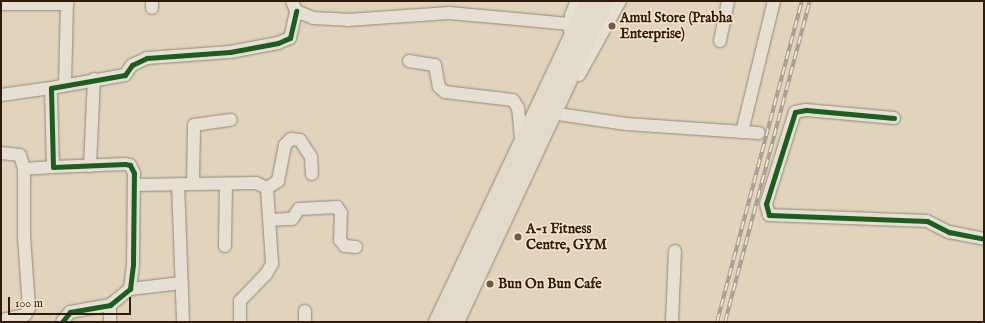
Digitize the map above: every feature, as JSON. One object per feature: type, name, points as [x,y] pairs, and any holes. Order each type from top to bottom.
[{"type":"highway","points":[[438,322],[522,145],[570,31],[590,1]]},
{"type":"highway","points":[[455,322],[551,113],[605,1]]},
{"type":"street","points":[[1,95],[51,88],[127,74],[132,65],[147,58],[230,52],[278,43],[290,38],[294,6],[313,18],[334,20],[449,13],[570,31],[577,1]]},
{"type":"street","points":[[559,96],[575,82],[620,1]]},
{"type":"street","points":[[720,41],[728,1]]},
{"type":"street","points":[[742,132],[774,1]]},
{"type":"street","points":[[1,4],[67,3],[65,85]]},
{"type":"street","points":[[409,61],[435,65],[439,87],[445,92],[513,100],[518,108],[522,145]]},
{"type":"street","points":[[90,166],[94,80]]},
{"type":"street","points":[[51,88],[53,167]]},
{"type":"street","points":[[894,118],[806,110],[795,112],[766,204],[769,215],[927,221],[949,232],[984,239]]},
{"type":"street","points":[[551,113],[626,124],[759,133]]},
{"type":"street","points":[[192,184],[194,125],[231,120]]},
{"type":"street","points":[[267,188],[278,181],[285,145],[291,139],[300,140],[311,157],[312,174]]},
{"type":"street","points":[[1,152],[20,155],[24,169],[24,237],[29,308],[25,315],[8,320]]},
{"type":"street","points":[[24,169],[130,165],[134,185],[130,289]]},
{"type":"street","points":[[134,185],[256,183],[267,188]]},
{"type":"street","points":[[178,184],[178,246],[182,283],[183,322]]},
{"type":"street","points":[[225,246],[226,184]]},
{"type":"street","points":[[240,322],[240,301],[270,269],[270,220],[267,188]]},
{"type":"street","points":[[270,220],[292,219],[299,208],[337,208],[341,213],[340,240],[345,246],[356,247]]},
{"type":"street","points":[[672,322],[675,251]]},
{"type":"street","points":[[62,322],[70,312],[110,305],[130,289],[182,283]]},
{"type":"street","points":[[110,305],[110,322]]},
{"type":"railway","points":[[717,322],[802,1]]},
{"type":"railway","points":[[725,322],[810,1]]},
{"type":"cycle path","points":[[62,322],[70,312],[110,305],[130,289],[133,264],[134,173],[130,165],[125,164],[53,167],[51,88],[125,75],[132,65],[147,58],[230,52],[278,43],[290,38],[296,11]]},
{"type":"cycle path","points":[[894,118],[806,110],[795,112],[766,204],[769,215],[927,221],[949,232],[984,239]]},
{"type":"place","name":"Amul Store (Prabha Enterprise)","points":[[612,26]]},
{"type":"place","name":"A-1 Fitness Centre, GYM","points":[[518,237]]},
{"type":"place","name":"Bun On Bun Cafe","points":[[490,284]]}]
